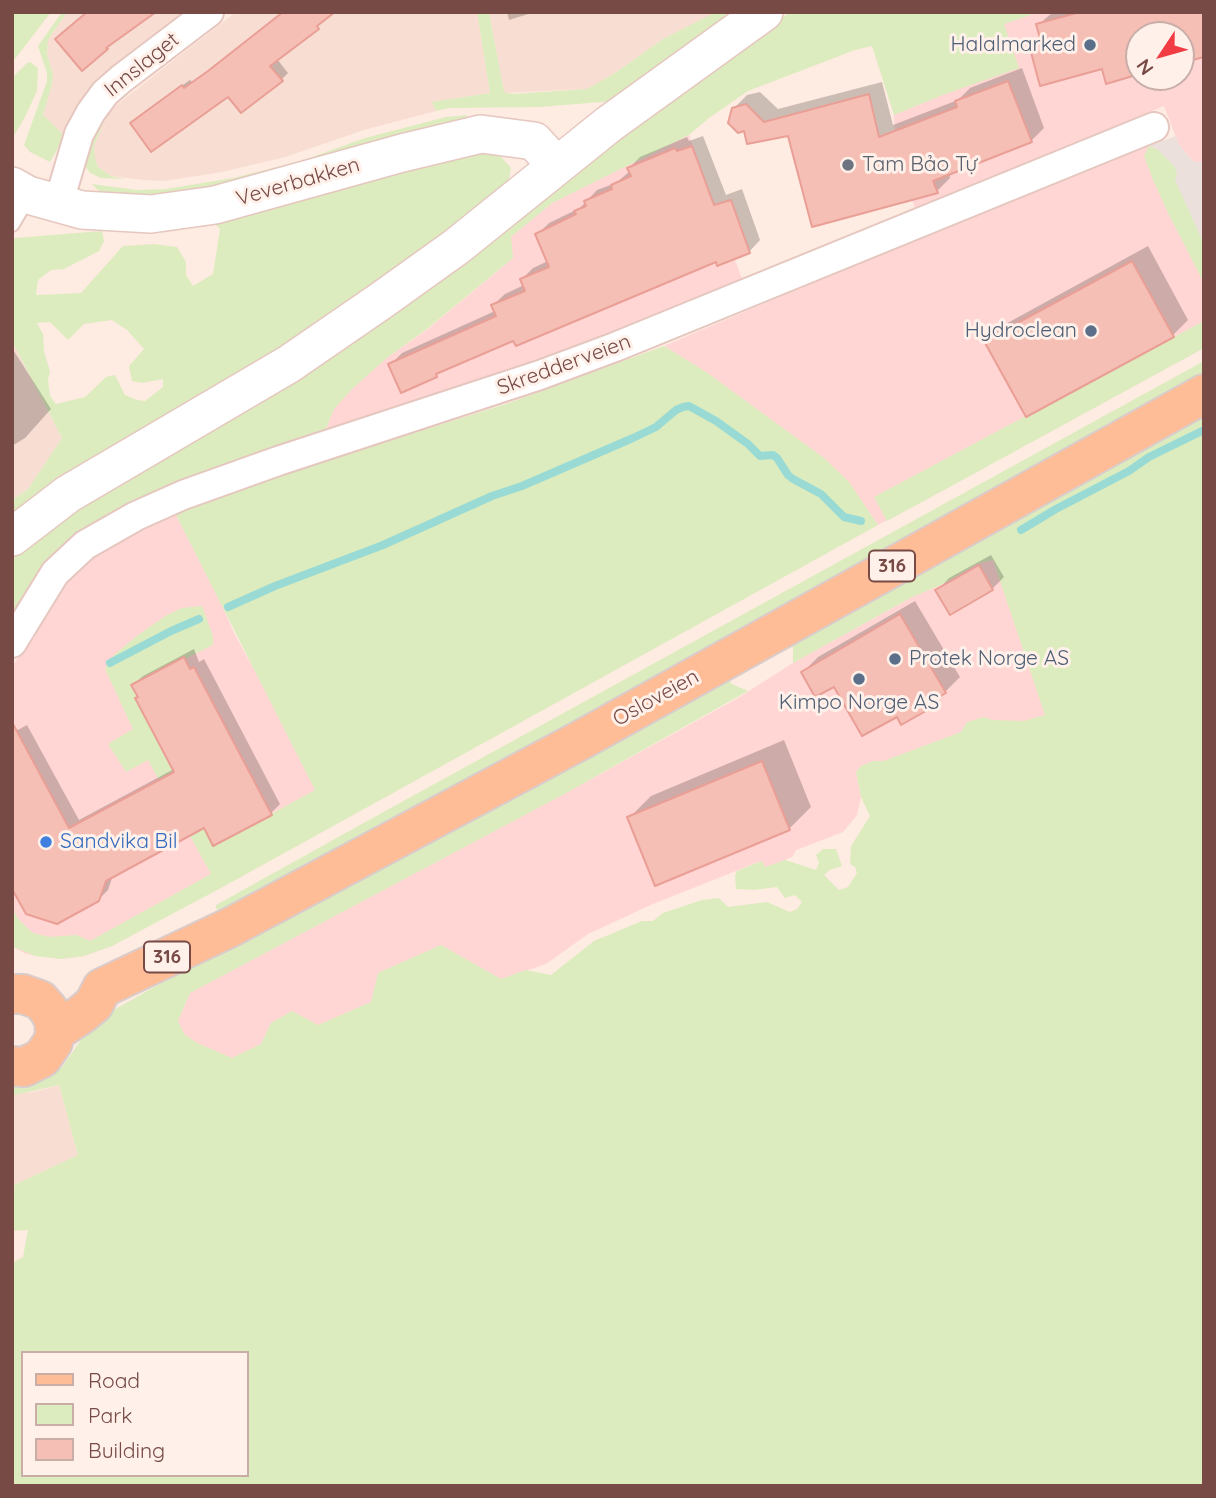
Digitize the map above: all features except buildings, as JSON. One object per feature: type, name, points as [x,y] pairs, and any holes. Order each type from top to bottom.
[{"type":"main road","name":"Osloveien","points":[[27,1002],[88,1009],[94,1004],[102,988],[231,927],[582,740],[1204,394]]},
{"type":"main road","name":"316","points":[[12,1066],[24,1066],[42,1058],[49,1051],[27,1002]]},
{"type":"street","name":"Innslaget","points":[[28,203],[79,134],[105,93],[209,12]]},
{"type":"street","points":[[12,537],[68,494],[289,364],[456,247],[556,165],[764,12]]},
{"type":"street","name":"Skredderveien","points":[[12,643],[55,573],[94,539],[136,516],[183,495],[278,461],[540,375],[615,347],[1154,127]]},
{"type":"street","name":"Veverbakken","points":[[28,203],[82,210],[151,214],[215,205],[481,134],[534,141],[556,165]]},
{"type":"shaded area","points":[[67,12],[185,12],[93,84],[70,117],[65,136],[43,115],[53,74],[47,54],[48,40]]},
{"type":"shaded area","points":[[236,12],[477,12],[490,93],[433,102],[436,111],[367,129],[285,157],[222,172],[164,181],[111,176],[98,167],[94,159],[94,146],[105,119],[115,106]]},
{"type":"shaded area","points":[[489,12],[716,12],[663,39],[587,89],[504,93]]},
{"type":"shaded area","points":[[1039,12],[1204,12],[1204,162],[1194,162],[1179,145],[1164,106],[915,209],[895,139],[894,115],[940,96],[1004,24]]},
{"type":"shaded area","points":[[689,135],[742,279],[673,310],[501,378],[318,436],[326,429],[334,409],[353,388],[513,258],[510,237],[552,203]]},
{"type":"shaded area","points":[[1176,136],[1179,145],[1194,162],[1204,162],[1204,258],[1149,146]]},
{"type":"shaded area","points":[[1149,146],[1204,258],[1204,348],[878,525],[849,482],[824,458],[706,372],[664,346],[867,260]]},
{"type":"shaded area","points":[[12,341],[62,438],[28,489],[12,500]]},
{"type":"shaded area","points":[[175,513],[234,633],[338,822],[112,946],[84,956],[61,959],[26,954],[12,946],[12,666],[34,638],[48,602],[59,586],[111,543]]},
{"type":"shaded area","points":[[993,560],[1046,716],[1024,721],[967,722],[962,732],[884,761],[873,761],[856,772],[861,797],[857,815],[843,832],[796,850],[792,857],[765,868],[761,861],[653,904],[588,934],[546,964],[501,979],[441,945],[379,973],[371,1002],[318,1025],[271,1023],[261,1044],[232,1058],[196,1043],[184,1034],[178,1021],[190,993],[568,792],[912,597],[943,584],[977,564]]},
{"type":"shaded area","points":[[59,1085],[78,1155],[12,1186],[12,1095]]},
{"type":"green space","points":[[12,12],[51,12],[12,63]]},
{"type":"green space","points":[[62,12],[67,12],[48,40],[47,54],[53,74],[43,115],[65,136],[50,162],[30,152],[24,145],[47,81],[38,46]]},
{"type":"green space","points":[[477,12],[489,12],[504,92],[513,94],[587,89],[663,39],[716,12],[742,12],[614,101],[540,107],[449,108],[436,111],[432,102],[490,93]]},
{"type":"green space","points":[[790,12],[1039,12],[1004,24],[1019,68],[894,115],[872,46],[855,50],[748,91],[689,135],[552,203],[511,237],[513,258],[353,388],[334,409],[326,429],[318,436],[153,497],[12,621],[12,557],[30,540]]},
{"type":"green space","points":[[30,62],[38,68],[37,91],[12,139],[12,78]]},
{"type":"green space","points":[[467,115],[466,122],[183,197],[104,196],[92,184],[137,190],[166,189],[233,178],[301,161],[365,138],[446,117]]},
{"type":"green space","points":[[105,119],[94,146],[95,159],[98,167],[111,176],[125,179],[101,178],[90,173],[85,166],[88,146],[96,129]]},
{"type":"green space","points":[[1149,146],[1158,150],[1174,166],[1177,173],[1175,180],[1204,244],[1204,283],[1153,180],[1144,156]]},
{"type":"green space","points":[[496,151],[511,168],[508,184],[390,279],[12,519],[12,500],[28,489],[62,438],[12,341],[12,242],[15,238],[102,231],[104,241],[99,251],[64,269],[51,270],[38,280],[36,295],[81,293],[123,246],[154,244],[177,247],[186,262],[186,275],[193,286],[213,274],[220,229],[209,219],[439,154]],"holes":[[[112,320],[127,330],[144,349],[129,366],[132,381],[142,383],[163,379],[163,387],[145,401],[137,400],[125,395],[115,375],[106,377],[85,397],[56,404],[50,396],[50,371],[44,352],[43,334],[37,323],[50,322],[68,340],[84,324]]]},
{"type":"green space","points":[[1204,321],[1204,348],[887,521],[874,497]]},
{"type":"green space","points":[[664,346],[706,372],[824,458],[849,482],[878,525],[112,946],[84,956],[61,959],[35,956],[12,946],[12,908],[19,920],[33,933],[49,937],[77,935],[90,941],[211,874],[148,760],[126,772],[108,744],[133,729],[105,669],[114,655],[167,615],[182,608],[202,606],[213,636],[213,645],[131,685],[138,697],[135,699],[213,846],[315,790],[175,513],[290,472],[506,404]]},
{"type":"green space","points":[[1204,361],[1204,378],[238,904],[216,909],[216,905],[378,815]]},
{"type":"green space","points":[[1204,416],[1204,1486],[12,1486],[12,1263],[23,1257],[28,1230],[12,1231],[12,1186],[78,1155],[59,1085],[15,1095],[12,1094],[12,1085],[34,1082],[50,1076],[62,1067],[88,1030],[107,1014],[156,986],[727,678],[732,684],[748,691],[568,792],[190,993],[178,1021],[184,1034],[197,1043],[232,1058],[261,1044],[271,1023],[292,1011],[318,1025],[371,1002],[378,973],[441,945],[501,979],[526,970],[551,975],[594,941],[642,921],[653,921],[663,913],[702,900],[719,898],[728,907],[767,902],[790,912],[797,909],[802,902],[795,895],[785,898],[777,887],[736,889],[737,871],[762,861],[765,867],[785,860],[816,870],[819,863],[816,855],[823,849],[836,849],[842,866],[824,875],[839,890],[848,887],[857,873],[855,867],[850,864],[851,846],[870,816],[861,797],[856,772],[861,766],[873,761],[884,761],[961,732],[967,722],[984,717],[992,720],[1024,721],[1045,715],[993,560],[977,564],[943,584],[912,597],[793,663],[793,642]]},
{"type":"waterway","points":[[228,607],[383,545],[492,496],[522,486],[633,438],[656,427],[676,410],[689,406],[716,421],[760,456],[773,455],[788,475],[821,494],[844,517],[861,521]]},
{"type":"waterway","points":[[1021,530],[1129,471],[1149,457],[1204,430]]},
{"type":"waterway","points":[[110,663],[199,619]]},
{"type":"place","name":"Halalmarked","points":[[1090,45]]},
{"type":"place","name":"Tam Bảo Tự","points":[[848,165]]},
{"type":"place","name":"Hydroclean","points":[[1091,331]]},
{"type":"place","name":"Protek Norge AS","points":[[895,659]]},
{"type":"place","name":"Kimpo Norge AS","points":[[859,679]]},
{"type":"place","name":"Sandvika Bil","points":[[46,842]]}]
